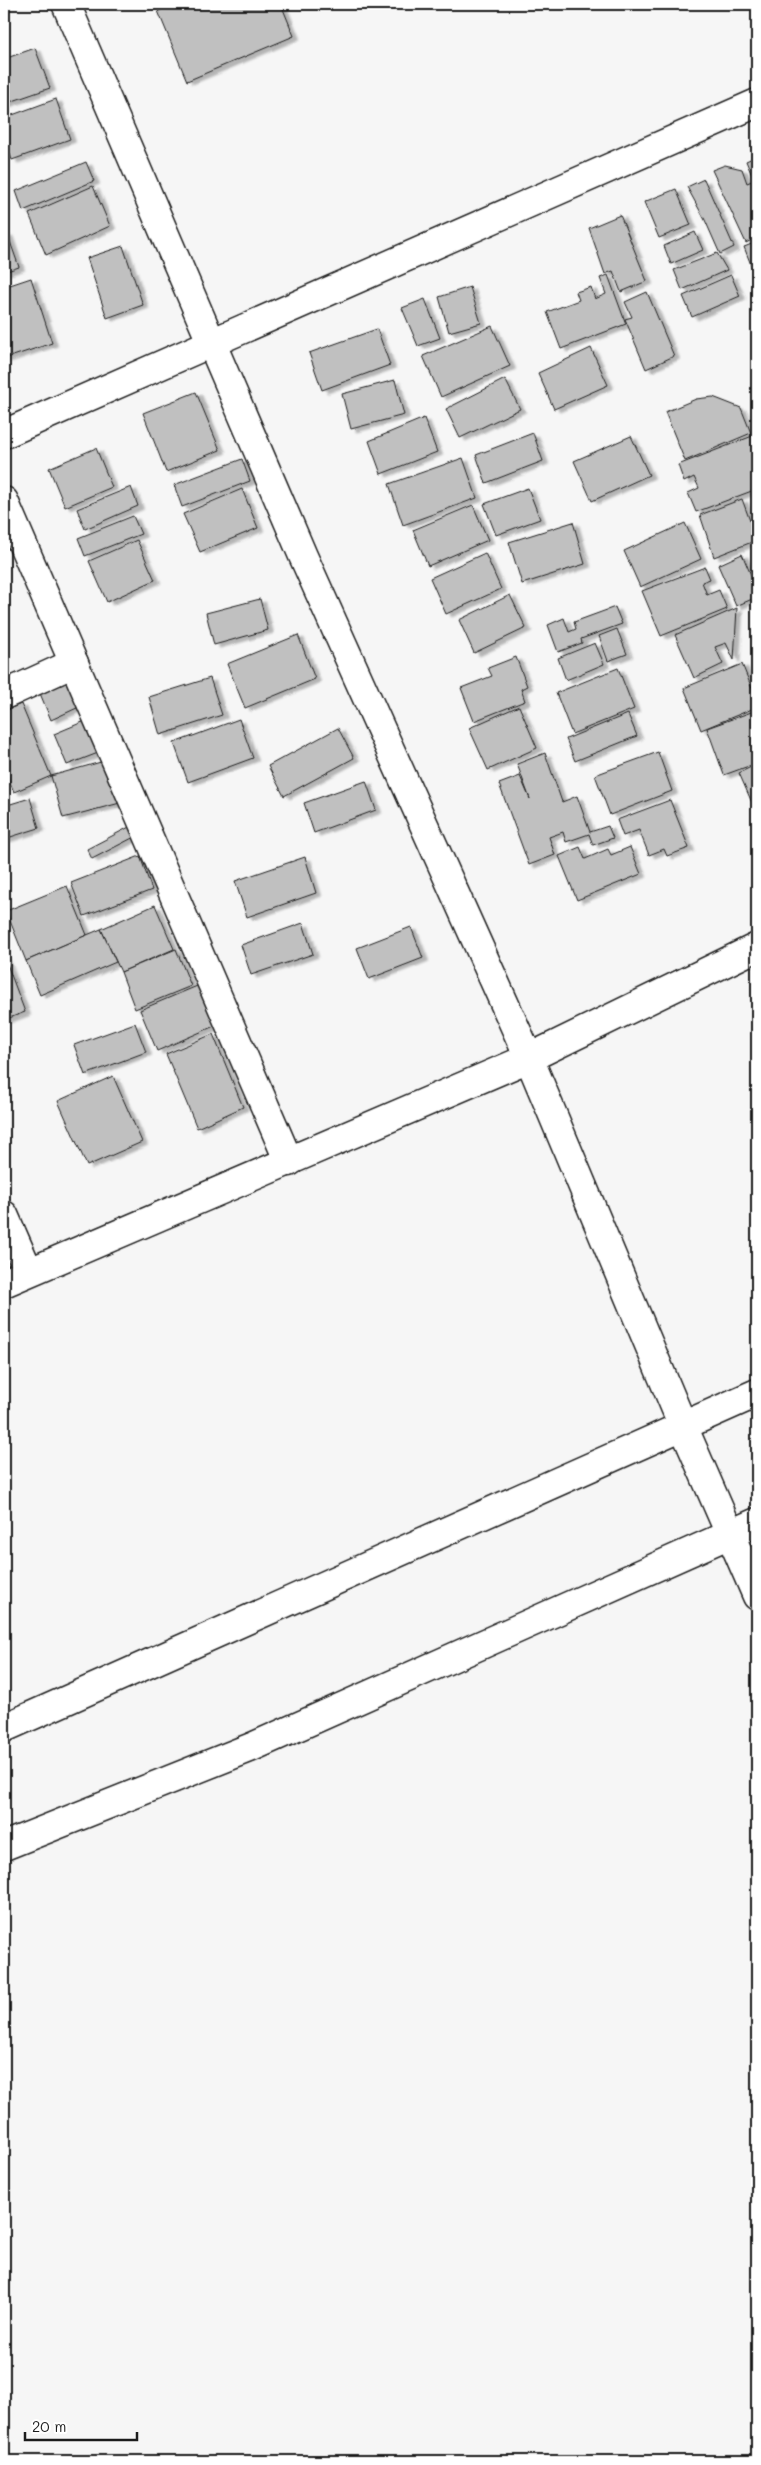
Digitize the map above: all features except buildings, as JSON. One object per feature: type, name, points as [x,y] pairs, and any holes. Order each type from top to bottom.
[{"type":"street","points":[[66,4],[209,343],[529,1058],[683,1426],[757,1596]]},
{"type":"street","points":[[4,434],[757,103]]},
{"type":"street","points":[[4,501],[289,1162]]},
{"type":"street","points":[[4,695],[74,664]]},
{"type":"street","points":[[4,1283],[28,1270],[289,1162],[529,1058],[757,947]]},
{"type":"street","points":[[4,1215],[28,1270]]},
{"type":"street","points":[[4,1728],[757,1393]]},
{"type":"street","points":[[4,1846],[252,1747],[757,1522]]}]
